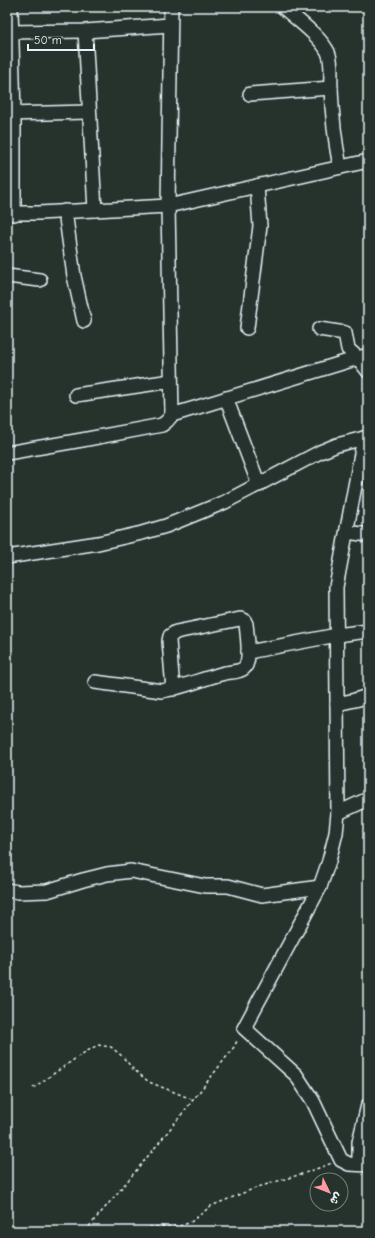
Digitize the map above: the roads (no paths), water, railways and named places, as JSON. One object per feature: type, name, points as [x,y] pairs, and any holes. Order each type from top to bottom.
[{"type":"street","points":[[11,7],[9,32],[10,214],[168,206],[368,161]]},
{"type":"street","points":[[171,7],[168,206],[172,415]]},
{"type":"street","points":[[283,7],[318,38],[328,53],[331,66],[331,88],[335,137],[340,167]]},
{"type":"street","points":[[9,32],[85,31],[170,25]]},
{"type":"street","points":[[85,31],[88,112],[95,210]]},
{"type":"street","points":[[250,94],[331,88]]},
{"type":"street","points":[[10,115],[88,112]]},
{"type":"street","points":[[246,328],[260,226],[257,186]]},
{"type":"street","points":[[65,212],[74,276],[84,321]]},
{"type":"street","points":[[7,276],[40,280]]},
{"type":"street","points":[[319,329],[345,333],[348,349],[363,356],[368,371]]},
{"type":"street","points":[[7,453],[162,425],[172,415],[363,356]]},
{"type":"street","points":[[76,395],[171,381]]},
{"type":"street","points":[[226,398],[260,485]]},
{"type":"street","points":[[7,557],[98,543],[142,533],[189,518],[260,485],[320,452],[337,445],[366,438],[336,587],[338,813],[334,840],[329,861],[320,887],[244,1028],[296,1076],[313,1102],[341,1160],[349,1164],[363,1164],[359,1142],[368,1104]]},
{"type":"street","points":[[347,532],[368,535]]},
{"type":"street","points":[[95,682],[162,691],[173,689],[241,670],[245,667],[248,652],[246,624],[244,620],[240,619],[176,632],[170,636],[169,641],[173,689]]},
{"type":"street","points":[[248,652],[337,635],[368,631]]},
{"type":"street","points":[[337,704],[368,696]]},
{"type":"street","points":[[338,813],[368,799]]},
{"type":"street","points":[[7,890],[47,892],[107,874],[131,871],[205,886],[228,886],[262,895],[320,887]]}]
